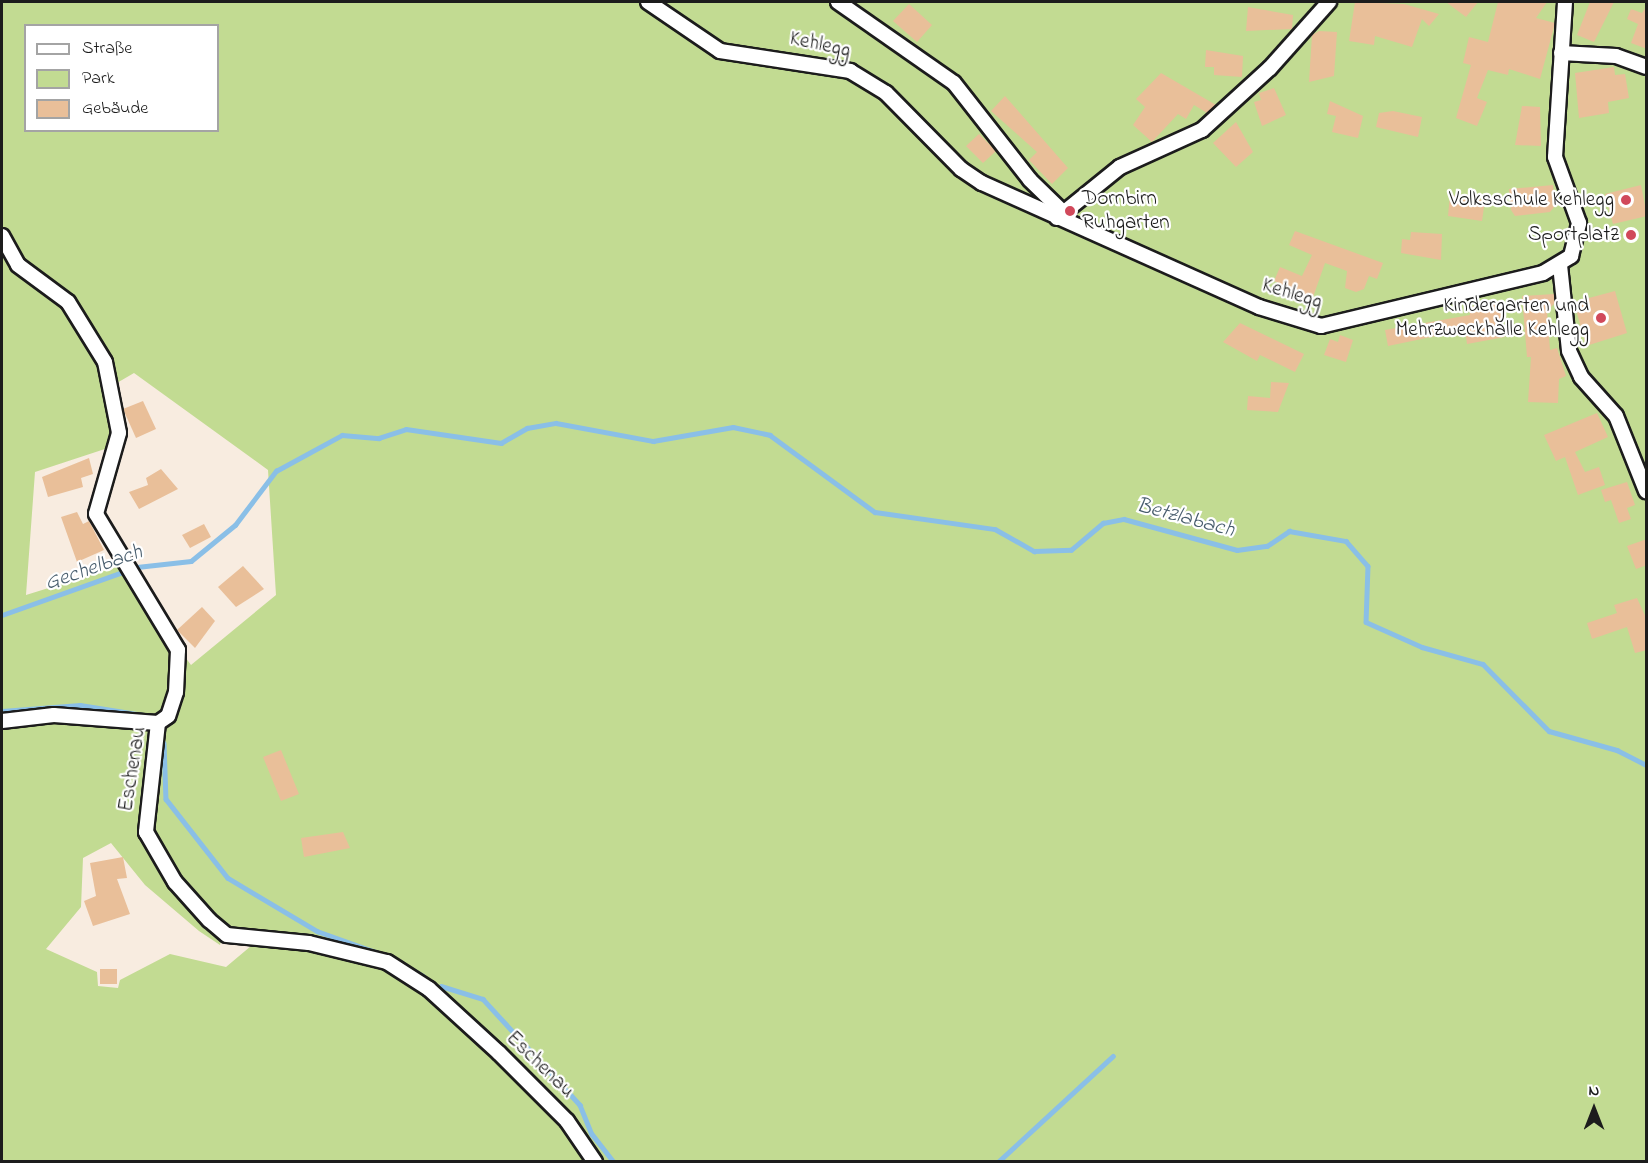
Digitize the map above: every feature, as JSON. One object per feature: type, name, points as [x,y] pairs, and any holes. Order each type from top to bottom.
[{"type":"street","name":"Kehlegg","points":[[648,2],[720,51],[850,70],[886,93],[961,169],[1259,307],[1321,326],[1352,323],[1560,265]]},
{"type":"street","name":"Kehlegg","points":[[838,2],[954,83],[1059,214]]},
{"type":"street","points":[[1059,214],[1120,167],[1202,130],[1270,68],[1329,2]]},
{"type":"street","points":[[1565,2],[1555,157],[1579,223],[1571,256],[1560,265],[1569,351],[1581,377],[1625,432],[1647,490]]},
{"type":"street","points":[[1561,53],[1616,57],[1647,67]]},
{"type":"street","name":"Eschenau","points":[[2,236],[18,265],[68,302],[105,362],[119,433],[96,514],[109,540],[129,562],[135,578],[178,650],[176,692],[168,716],[158,723],[146,832],[169,873],[209,920],[227,935],[248,940],[352,950],[412,978],[567,1121],[595,1161]]},
{"type":"street","points":[[2,720],[54,715],[158,723]]},
{"type":"green space","points":[[2,2],[1646,2],[1646,1161],[600,1161],[533,1074],[437,989],[432,1003],[547,1108],[586,1161],[2,1162]],"holes":[[[134,373],[268,470],[276,595],[191,665],[137,592],[126,564],[26,595],[35,472],[114,446],[110,387]],[[111,843],[145,885],[199,931],[220,945],[222,937],[251,946],[226,967],[170,954],[120,980],[118,988],[98,986],[97,972],[46,949],[81,907],[83,858]]]},
{"type":"building","points":[[1355,2],[1404,4],[1439,14],[1429,26],[1422,19],[1412,47],[1375,36],[1374,45],[1349,41]]},
{"type":"building","points":[[1446,2],[1478,2],[1466,17]]},
{"type":"building","points":[[1498,2],[1547,2],[1536,18],[1555,23],[1540,79],[1509,69],[1508,75],[1488,70],[1477,98],[1487,102],[1477,126],[1456,118],[1471,65],[1463,63],[1469,37],[1488,42]]},
{"type":"building","points":[[1590,2],[1614,2],[1594,42],[1577,35]]},
{"type":"building","points":[[909,4],[932,25],[917,42],[893,21]]},
{"type":"building","points":[[1647,5],[1647,49],[1631,43],[1638,24],[1627,19],[1631,9],[1642,13]]},
{"type":"building","points":[[1248,7],[1293,15],[1292,29],[1246,31]]},
{"type":"building","points":[[1319,31],[1337,32],[1334,76],[1309,82],[1312,35]]},
{"type":"building","points":[[1206,50],[1243,56],[1242,77],[1214,75],[1214,67],[1205,67]]},
{"type":"building","points":[[1614,67],[1615,75],[1625,74],[1629,98],[1608,102],[1609,113],[1579,118],[1575,73]]},
{"type":"building","points":[[1161,73],[1216,105],[1207,113],[1194,105],[1186,119],[1178,114],[1152,142],[1133,125],[1145,107],[1136,99]]},
{"type":"building","points":[[1274,88],[1286,115],[1262,126],[1254,102],[1261,100],[1259,93]]},
{"type":"building","points":[[1005,96],[1068,168],[1052,184],[1029,160],[1037,152],[991,111]]},
{"type":"building","points":[[1330,101],[1363,116],[1358,138],[1332,132],[1336,116],[1327,114]]},
{"type":"building","points":[[1522,106],[1540,107],[1541,146],[1515,145]]},
{"type":"building","points":[[1393,111],[1422,117],[1418,137],[1376,127],[1379,113]]},
{"type":"building","points":[[1236,122],[1253,152],[1236,167],[1213,143]]},
{"type":"building","points":[[979,134],[996,151],[983,163],[966,146]]},
{"type":"building","points":[[1553,185],[1555,206],[1550,212],[1515,216],[1511,210],[1509,189]]},
{"type":"building","name":"Volksschule Kehlegg","points":[[1641,185],[1647,216],[1613,224],[1605,194]]},
{"type":"building","points":[[1450,195],[1485,200],[1482,221],[1448,216]]},
{"type":"building","points":[[1295,231],[1383,263],[1377,279],[1369,276],[1364,289],[1356,292],[1345,288],[1347,271],[1325,263],[1312,300],[1274,281],[1280,267],[1302,276],[1312,255],[1289,245]]},
{"type":"building","points":[[1411,232],[1442,234],[1441,260],[1401,253],[1402,239],[1410,240]]},
{"type":"building","name":"Kindergarten und Mehrzweckhalle Kehlegg","points":[[1615,291],[1627,333],[1586,346],[1574,302]]},
{"type":"building","points":[[1554,294],[1555,303],[1547,311],[1550,350],[1557,348],[1566,376],[1559,379],[1558,403],[1528,402],[1531,357],[1527,357],[1522,296]]},
{"type":"building","points":[[1499,301],[1505,337],[1467,344],[1465,330],[1388,346],[1385,330],[1470,315],[1469,307]]},
{"type":"building","points":[[1240,323],[1304,354],[1295,372],[1260,355],[1257,361],[1223,342]]},
{"type":"building","points":[[1340,335],[1353,340],[1346,362],[1324,355],[1330,339],[1338,342]]},
{"type":"building","points":[[1271,382],[1289,383],[1278,412],[1247,410],[1248,396],[1270,398]]},
{"type":"building","points":[[143,401],[156,429],[136,438],[123,409]]},
{"type":"building","points":[[1597,413],[1608,437],[1575,452],[1585,472],[1599,467],[1605,485],[1578,495],[1565,457],[1556,461],[1544,435]]},
{"type":"building","points":[[89,458],[93,474],[81,478],[83,487],[48,497],[42,477]]},
{"type":"building","points":[[161,469],[178,489],[139,509],[129,492],[148,485],[146,478]]},
{"type":"building","points":[[1627,482],[1635,505],[1627,508],[1631,519],[1619,523],[1611,500],[1605,502],[1601,490]]},
{"type":"building","points":[[77,512],[83,524],[89,521],[104,550],[77,562],[61,517]]},
{"type":"building","points":[[204,524],[211,537],[190,548],[182,535]]},
{"type":"building","points":[[1647,539],[1647,565],[1636,569],[1627,546]]},
{"type":"building","points":[[243,566],[264,589],[236,607],[218,587]]},
{"type":"building","points":[[1637,598],[1647,620],[1647,650],[1635,653],[1627,627],[1592,639],[1587,623],[1617,613],[1614,605]]},
{"type":"building","points":[[202,607],[215,621],[195,648],[177,630]]},
{"type":"building","points":[[281,750],[299,794],[281,801],[263,757]]},
{"type":"building","points":[[343,832],[350,848],[304,857],[301,838]]},
{"type":"building","points":[[123,857],[127,878],[117,879],[130,914],[93,926],[84,901],[96,896],[90,863]]},
{"type":"building","points":[[100,969],[117,969],[117,984],[100,984]]},
{"type":"waterway","name":"Betzlabach","points":[[2,615],[137,567],[191,561],[235,525],[276,471],[342,435],[379,438],[406,429],[501,443],[527,428],[556,423],[653,441],[733,427],[770,435],[875,512],[995,529],[1034,551],[1071,550],[1103,523],[1124,519],[1237,550],[1267,546],[1289,531],[1346,541],[1368,566],[1366,622],[1422,647],[1483,664],[1549,731],[1617,750],[1646,765]]},
{"type":"waterway","points":[[2,711],[80,705],[144,715]]},
{"type":"waterway","points":[[164,743],[166,799],[228,878],[317,931],[390,957]]},
{"type":"waterway","points":[[400,963],[423,976]]},
{"type":"waterway","points":[[441,986],[483,999],[580,1105],[592,1134],[614,1162]]},
{"type":"waterway","points":[[998,1162],[1113,1056]]},
{"type":"place","name":"Volksschule Kehlegg","points":[[1626,200]]},
{"type":"place","name":"Dornbirn Ruhgarten","points":[[1070,211]]},
{"type":"place","name":"Sportplatz","points":[[1631,235]]},
{"type":"place","name":"Kindergarten und Mehrzweckhalle Kehlegg","points":[[1601,318]]},
{"type":"water label","name":"Gechelbach","points":[[94,569]]}]
